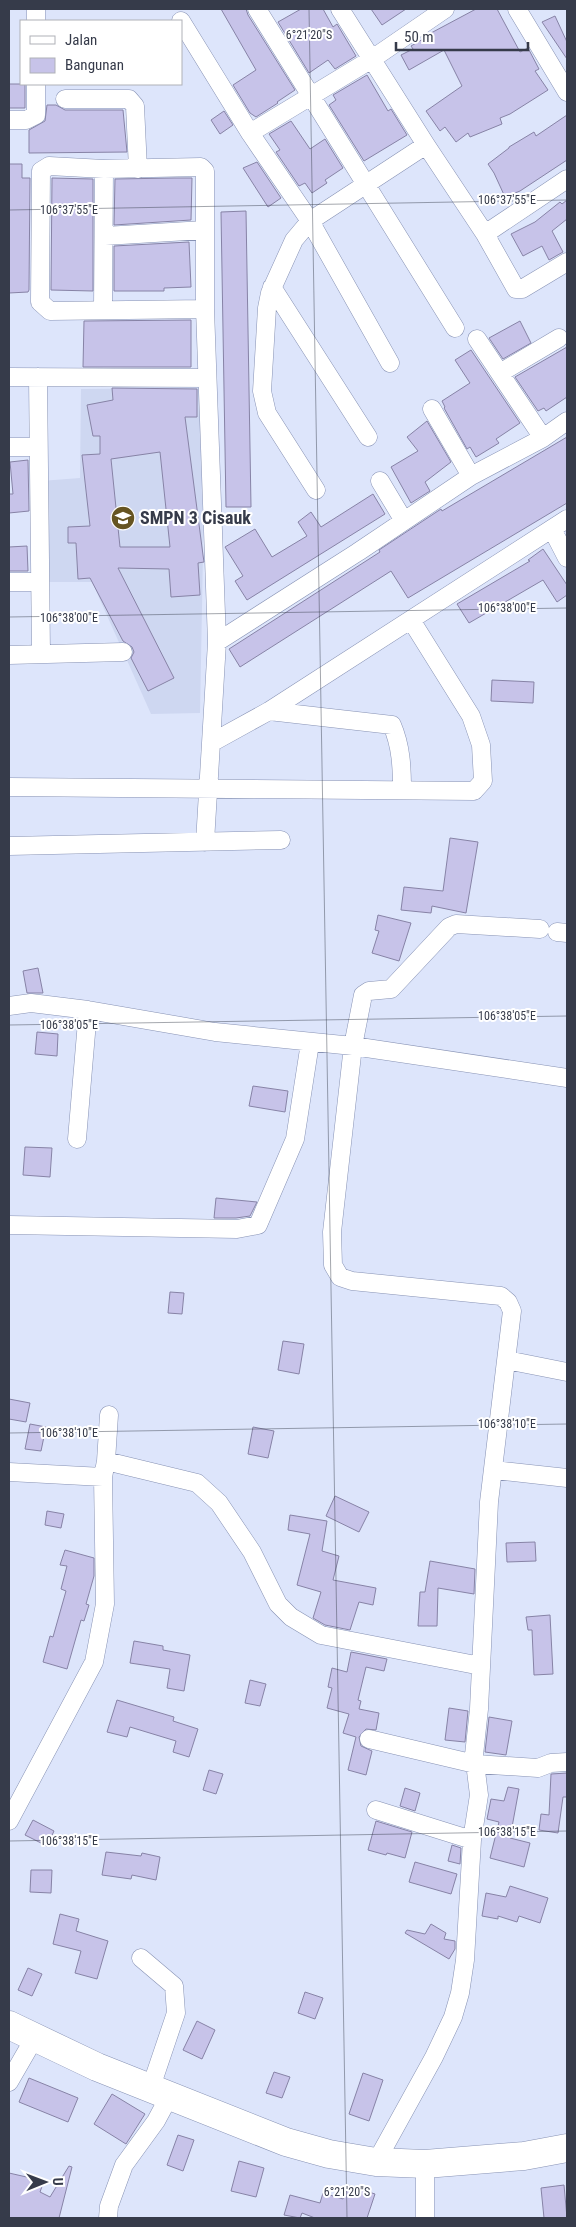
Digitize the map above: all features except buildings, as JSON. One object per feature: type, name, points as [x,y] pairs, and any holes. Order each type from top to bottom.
[{"type":"main road","points":[[9,2025],[97,2067],[286,2142],[329,2154],[376,2162],[425,2164],[524,2156],[567,2148]]},
{"type":"street","points":[[174,9],[180,20]]},
{"type":"street","points":[[257,9],[455,328]]},
{"type":"street","points":[[340,9],[485,234],[516,289],[522,289],[567,262]]},
{"type":"street","points":[[250,133],[372,58],[445,9]]},
{"type":"street","points":[[517,9],[567,92]]},
{"type":"street","points":[[182,23],[250,133],[310,221],[390,363]]},
{"type":"street","points":[[9,120],[26,120],[36,115],[36,85]]},
{"type":"street","points":[[65,100],[129,100],[135,106],[138,169]]},
{"type":"street","points":[[316,490],[267,413],[264,404],[262,391],[266,308],[272,287],[294,240],[310,221],[426,145]]},
{"type":"street","points":[[205,309],[50,312],[40,302],[41,171],[49,166],[104,169],[201,167],[205,171],[205,309],[217,642],[205,842]]},
{"type":"street","points":[[103,310],[104,169]]},
{"type":"street","points":[[485,234],[567,179]]},
{"type":"street","points":[[105,236],[204,230]]},
{"type":"street","points":[[272,287],[368,437]]},
{"type":"street","points":[[500,373],[559,338]]},
{"type":"street","points":[[477,339],[543,438]]},
{"type":"street","points":[[9,377],[207,378]]},
{"type":"street","points":[[38,377],[41,653]]},
{"type":"street","points":[[432,409],[471,476]]},
{"type":"street","points":[[217,642],[471,476],[543,438],[567,421]]},
{"type":"street","points":[[9,448],[38,447]]},
{"type":"street","points":[[380,481],[404,521]]},
{"type":"street","points":[[211,743],[269,712],[567,519]]},
{"type":"street","points":[[552,529],[567,558]]},
{"type":"street","points":[[9,582],[40,582]]},
{"type":"street","points":[[9,787],[474,791],[483,782],[481,745],[471,716],[411,620]]},
{"type":"street","points":[[9,655],[123,652]]},
{"type":"street","points":[[269,712],[392,725],[398,740],[401,758],[402,790]]},
{"type":"street","points":[[9,846],[281,840]]},
{"type":"street","points":[[376,2162],[434,2057],[453,2017],[458,2001],[465,1960],[472,1840],[479,1795],[474,1764],[489,1502],[512,1310],[508,1302],[501,1296],[352,1281],[340,1277],[334,1265],[332,1232],[353,1046],[363,995],[369,991],[391,989],[449,927],[456,924],[540,928]]},
{"type":"street","points":[[9,1006],[31,1004],[88,1010],[215,1032],[353,1046],[567,1078]]},
{"type":"street","points":[[77,1139],[88,1010]]},
{"type":"street","points":[[9,1225],[237,1229],[258,1225],[294,1139],[310,1043]]},
{"type":"street","points":[[507,1360],[567,1372]]},
{"type":"street","points":[[9,1821],[94,1662],[105,1604],[105,1469],[109,1415]]},
{"type":"street","points":[[9,1472],[105,1469],[197,1483],[219,1503],[252,1552],[278,1604],[292,1617],[320,1635],[481,1666]]},
{"type":"street","points":[[494,1470],[567,1478]]},
{"type":"street","points":[[369,1739],[474,1764],[538,1768],[551,1763],[567,1762]]},
{"type":"street","points":[[376,1810],[472,1840]]},
{"type":"street","points":[[108,2218],[110,2206],[124,2165],[156,2121],[176,2013],[174,1986],[141,1958]]},
{"type":"street","points":[[9,2082],[35,2037]]},
{"type":"street","points":[[425,2164],[425,2218]]},
{"type":"shaded area","name":"SMPN 3 Cisauk","points":[[201,388],[203,554],[200,713],[151,714],[92,582],[45,582],[41,481],[80,478],[81,389]]},
{"type":"place","name":"SMPN 3 Cisauk","points":[[123,518]]}]
